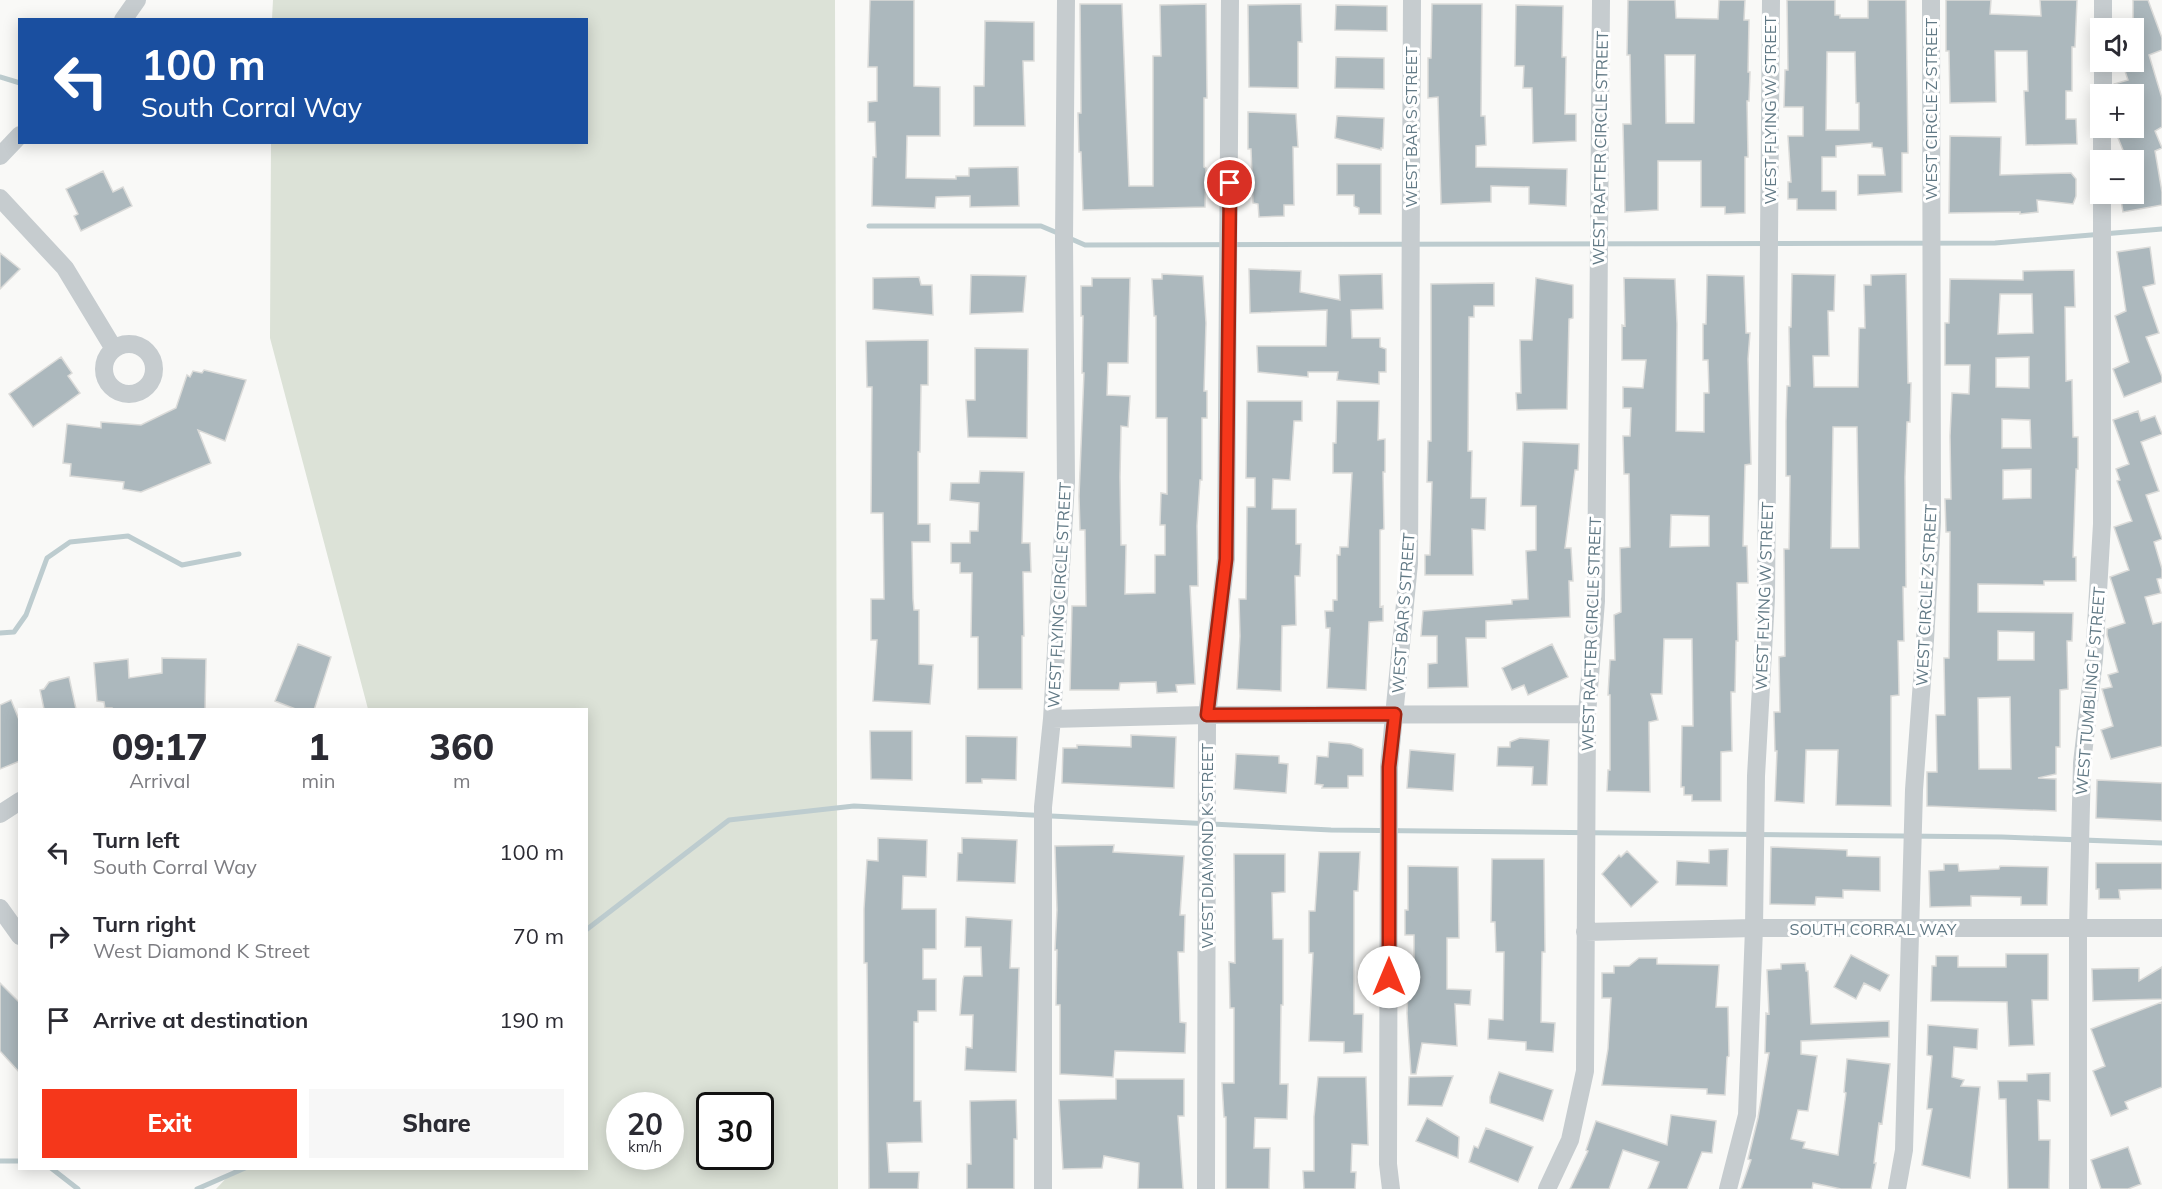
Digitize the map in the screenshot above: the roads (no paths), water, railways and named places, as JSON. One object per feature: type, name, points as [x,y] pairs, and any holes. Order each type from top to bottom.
[{"type":"street","points":[[124,18],[137,0]]},
{"type":"street","name":"WEST FLYING CIRCLE STREET","points":[[1043,1189],[1043,807],[1052,719],[1066,482],[1064,240],[1066,0]]},
{"type":"street","name":"WEST DIAMOND K STREET","points":[[1206,1189],[1207,715],[1226,559],[1230,0]]},
{"type":"street","name":"WEST BAR S STREET","points":[[1391,1189],[1388,1164],[1389,767],[1410,563],[1412,0]]},
{"type":"street","name":"WEST RAFTER CIRCLE STREET","points":[[1546,1189],[1570,1140],[1585,1071],[1587,714],[1596,601],[1601,0]]},
{"type":"street","name":"WEST FLYING W STREET","points":[[1728,1189],[1747,1115],[1754,928],[1756,776],[1766,598],[1771,0]]},
{"type":"street","name":"WEST CIRCLE Z STREET","points":[[1897,1189],[1904,1150],[1914,790],[1926,640],[1932,522],[1931,0]]},
{"type":"street","points":[[2103,0],[2103,18]]},
{"type":"street","points":[[0,156],[18,137]]},
{"type":"street","points":[[0,198],[65,268],[114,349]]},
{"type":"street","name":"WEST TUMBLING F STREET","points":[[2078,1189],[2078,928],[2082,763],[2094,659],[2102,524],[2102,204]]},
{"type":"street","points":[[1052,719],[1207,715],[1587,714]]},
{"type":"street","points":[[0,814],[18,802]]},
{"type":"street","points":[[0,908],[18,933]]},
{"type":"street","name":"SOUTH CORRAL WAY","points":[[1585,932],[1754,928],[1911,930],[2162,928]]},
{"type":"waterway","points":[[0,77],[18,82]]},
{"type":"waterway","points":[[869,226],[1041,226],[1060,234]]},
{"type":"waterway","points":[[1069,238],[1085,245],[1995,243],[2162,229]]},
{"type":"waterway","points":[[0,633],[14,632],[26,615],[47,558],[70,542],[128,536],[182,565],[239,554]]},
{"type":"waterway","points":[[588,928],[729,820],[854,806],[1331,830],[2002,837],[2162,843]]},
{"type":"waterway","points":[[0,1161],[18,1161]]},
{"type":"waterway","points":[[54,1170],[78,1189]]},
{"type":"waterway","points":[[197,1189],[240,1170]]}]
